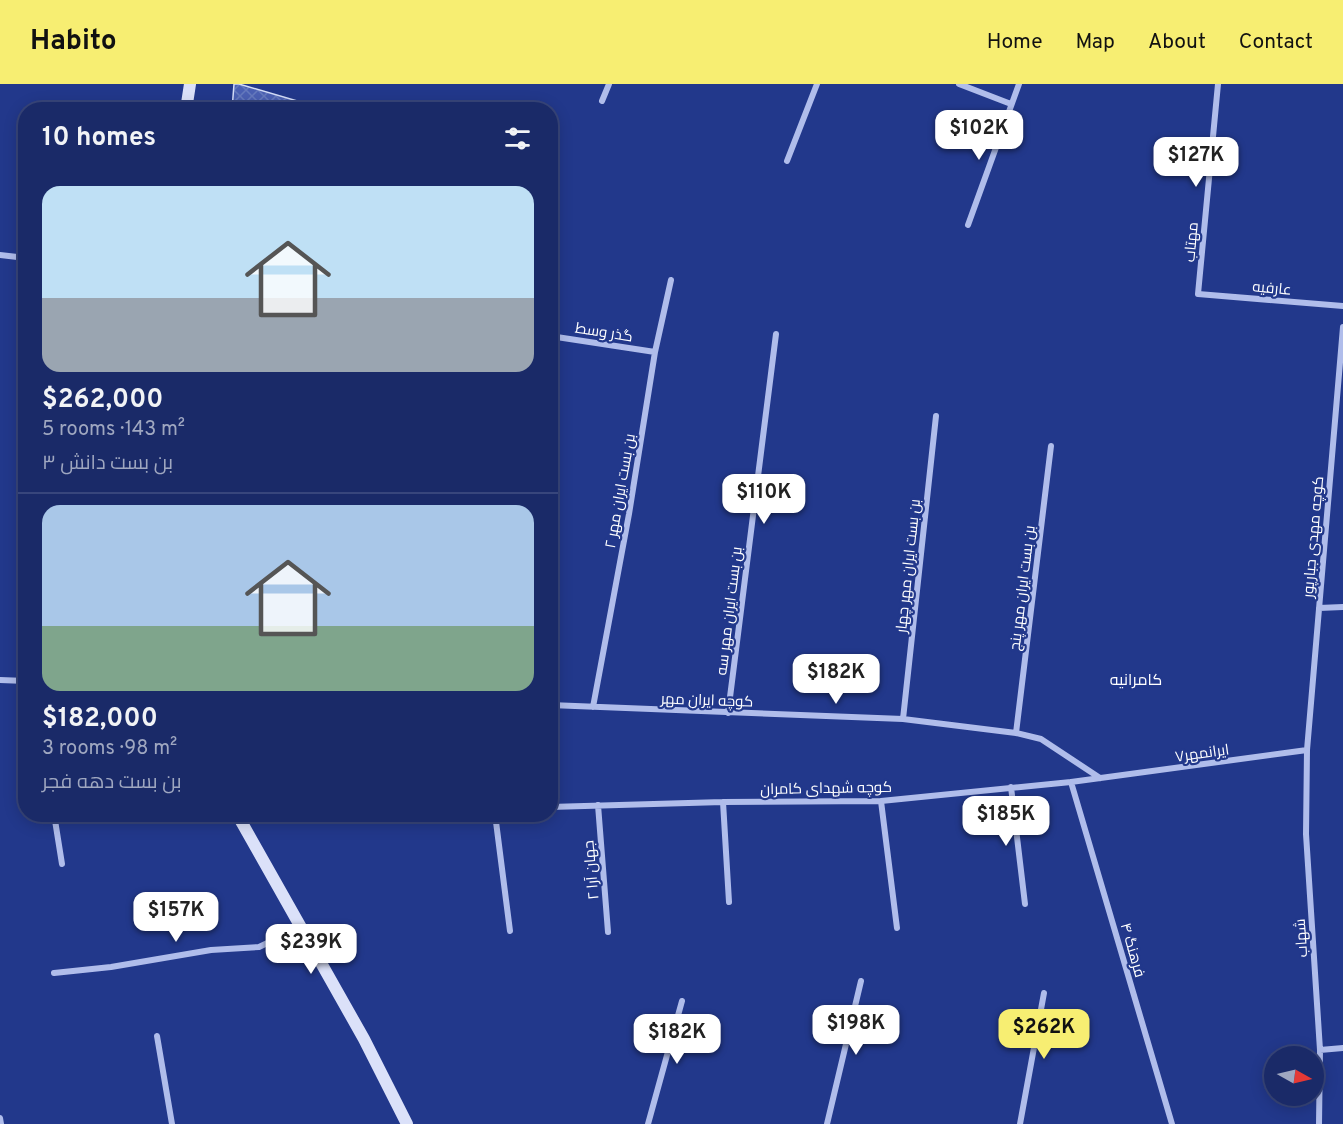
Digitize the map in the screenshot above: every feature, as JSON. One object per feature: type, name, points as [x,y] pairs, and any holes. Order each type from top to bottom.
[{"type":"street","points":[[187,102],[190,84]]},
{"type":"street","points":[[602,101],[609,84]]},
{"type":"street","points":[[787,161],[817,84]]},
{"type":"street","points":[[958,84],[1011,104]]},
{"type":"street","points":[[968,225],[1019,84]]},
{"type":"street","name":"مهتاب","points":[[1198,294],[1218,84]]},
{"type":"street","points":[[0,255],[18,257]]},
{"type":"street","name":"۲ بن بست ایران مهر","points":[[593,707],[629,514],[655,352],[671,279]]},
{"type":"street","name":"عارفیه","points":[[1198,294],[1343,306]]},
{"type":"street","name":"کوچه مهدی جبارپور","points":[[1307,750],[1343,327]]},
{"type":"street","name":"بن بست ایران مهر سه","points":[[729,713],[776,334]]},
{"type":"street","name":"گذر وسط","points":[[558,337],[655,352]]},
{"type":"street","name":"بن بست ایران مهر چهار","points":[[903,719],[936,416]]},
{"type":"street","name":"بن بست ایران مهر پنج","points":[[1016,733],[1052,446]]},
{"type":"street","points":[[1319,608],[1343,607]]},
{"type":"street","points":[[0,680],[18,681]]},
{"type":"street","name":"کوچه ایران مهر","points":[[558,705],[903,719],[1016,733],[1041,739],[1100,779]]},
{"type":"street","name":"ایرانمهر۷","points":[[1100,779],[1307,750]]},
{"type":"street","name":"شهاب","points":[[1307,750],[1306,834],[1320,1046]]},
{"type":"street","name":"کوچه شهدای کامران","points":[[558,807],[881,801],[1100,779]]},
{"type":"street","name":"فرهنگ ۴","points":[[1071,782],[1172,1124]]},
{"type":"street","points":[[1011,787],[1025,904]]},
{"type":"street","points":[[881,801],[897,928]]},
{"type":"street","points":[[723,802],[729,902]]},
{"type":"street","name":"جهان آرا ۲","points":[[598,805],[608,932]]},
{"type":"street","points":[[55,822],[62,864]]},
{"type":"street","points":[[241,822],[364,1039],[407,1124]]},
{"type":"street","points":[[496,822],[510,930]]},
{"type":"street","points":[[54,973],[111,967],[211,950],[259,947],[301,927]]},
{"type":"street","points":[[827,1124],[861,981]]},
{"type":"street","points":[[1020,1124],[1044,993]]},
{"type":"street","points":[[648,1124],[682,1001]]},
{"type":"street","points":[[157,1036],[172,1124]]},
{"type":"street","points":[[1324,1050],[1343,1048]]},
{"type":"street","name":"شهاب","points":[[1319,1106],[1319,1124]]},
{"type":"street","points":[[0,1118],[1,1124]]},
{"type":"building","points":[[234,84],[239,84],[301,102],[233,102]]},
{"type":"district","name":"کامرانیه","points":[[1136,679]]}]
